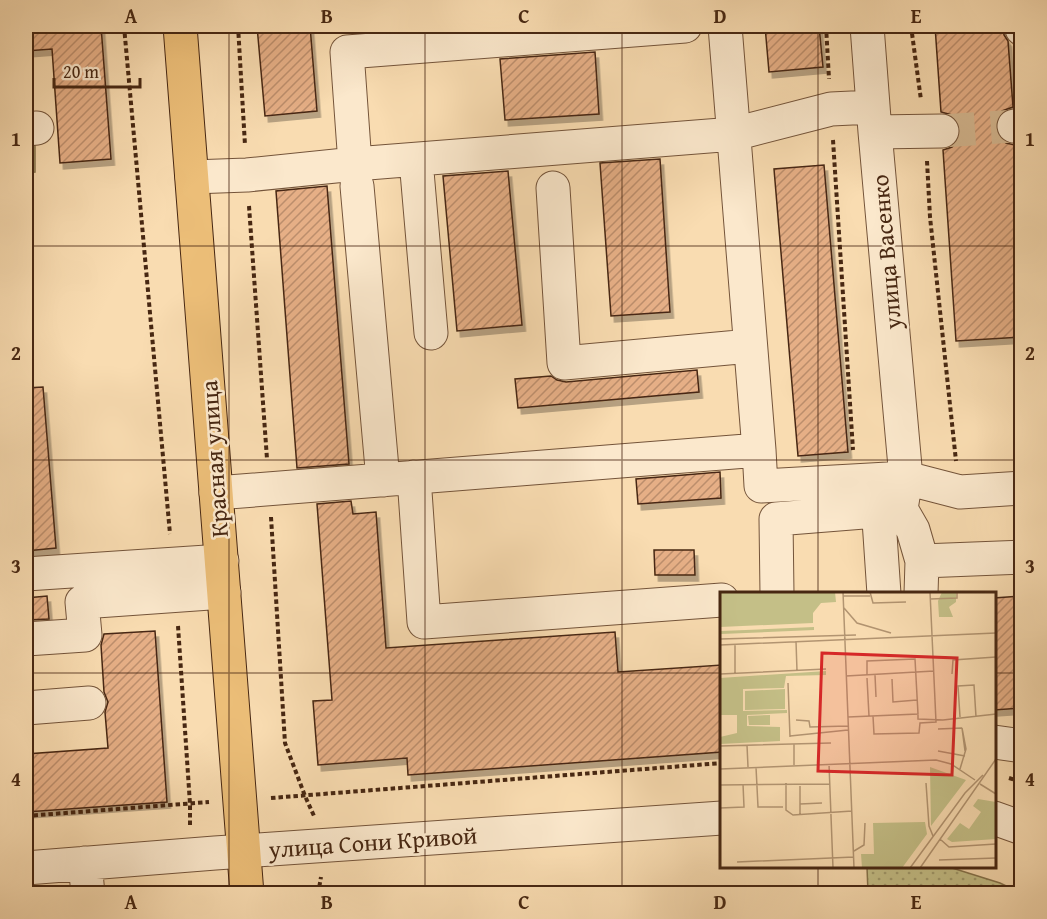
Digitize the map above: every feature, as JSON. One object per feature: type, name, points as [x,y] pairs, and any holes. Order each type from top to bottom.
[{"type":"main road","name":"Красная улица","points":[[180,26],[247,894]]},
{"type":"street","points":[[685,26],[347,52],[356,175],[398,479],[424,622],[720,600]]},
{"type":"street","points":[[725,26],[761,486],[895,502]]},
{"type":"street","name":"улица Васенко","points":[[867,26],[895,502],[884,592]]},
{"type":"street","points":[[192,177],[356,175],[416,160],[734,134],[831,109],[874,120],[942,131]]},
{"type":"street","points":[[416,160],[431,333]]},
{"type":"street","points":[[553,188],[564,363],[750,346]]},
{"type":"street","points":[[216,493],[759,450]]},
{"type":"street","points":[[777,592],[776,519],[960,492],[1022,488]]},
{"type":"street","points":[[895,502],[913,530],[922,561],[921,592]]},
{"type":"street","points":[[922,561],[1022,557]]},
{"type":"street","points":[[26,574],[175,580],[223,576]]},
{"type":"street","points":[[26,639],[85,635],[82,602],[175,580]]},
{"type":"street","points":[[26,708],[89,703]]},
{"type":"street","points":[[996,742],[1022,746]]},
{"type":"street","name":"улица Сони Кривой","points":[[26,868],[86,878],[190,855],[720,818]]},
{"type":"street","points":[[996,819],[1022,828]]},
{"type":"path","points":[[124,26],[175,580],[190,804],[190,855]]},
{"type":"path","points":[[826,26],[852,435]]},
{"type":"path","points":[[928,185],[960,492]]},
{"type":"path","points":[[26,816],[720,763]]},
{"type":"path","points":[[834,894],[926,892],[931,894]]},
{"type":"green space","points":[[26,139],[35,139],[35,172],[26,173]]},
{"type":"green space","points":[[867,868],[952,868],[1000,883],[1021,893],[868,893]]},
{"type":"building","points":[[26,26],[101,26],[111,159],[60,163],[52,49],[26,51]]},
{"type":"building","points":[[257,26],[310,26],[317,111],[265,116]]},
{"type":"building","points":[[765,26],[819,26],[823,67],[769,72]]},
{"type":"building","points":[[935,26],[1003,26],[1004,35],[1008,41],[1013,107],[1002,111],[997,118],[995,128],[999,138],[1015,145],[1022,239],[1022,337],[956,341],[943,150],[952,147],[958,141],[961,130],[952,115],[941,112]]},
{"type":"building","points":[[595,52],[599,114],[505,120],[500,59]]},
{"type":"building","points":[[660,159],[670,312],[611,316],[600,163]]},
{"type":"building","points":[[824,165],[848,452],[798,456],[774,169]]},
{"type":"building","points":[[508,171],[522,325],[457,331],[443,176]]},
{"type":"building","points":[[327,186],[349,464],[297,468],[276,191]]},
{"type":"building","points":[[697,370],[699,392],[518,408],[515,379],[551,376],[566,382]]},
{"type":"building","points":[[43,387],[56,548],[26,551],[26,388]]},
{"type":"building","points":[[720,472],[721,498],[638,504],[636,479]]},
{"type":"building","points":[[351,501],[353,514],[376,512],[386,648],[615,632],[618,672],[720,665],[720,752],[408,775],[407,758],[318,765],[313,701],[332,700],[317,504]]},
{"type":"building","points":[[654,550],[694,550],[695,575],[655,575]]},
{"type":"building","points":[[47,596],[49,619],[26,620],[26,598]]},
{"type":"building","points":[[1022,596],[1022,708],[996,710],[996,598]]},
{"type":"building","points":[[155,631],[167,802],[26,812],[26,754],[108,748],[105,712],[108,702],[104,692],[101,645],[104,634]]},
{"type":"tunnel","points":[[942,131],[1014,126]]}]
